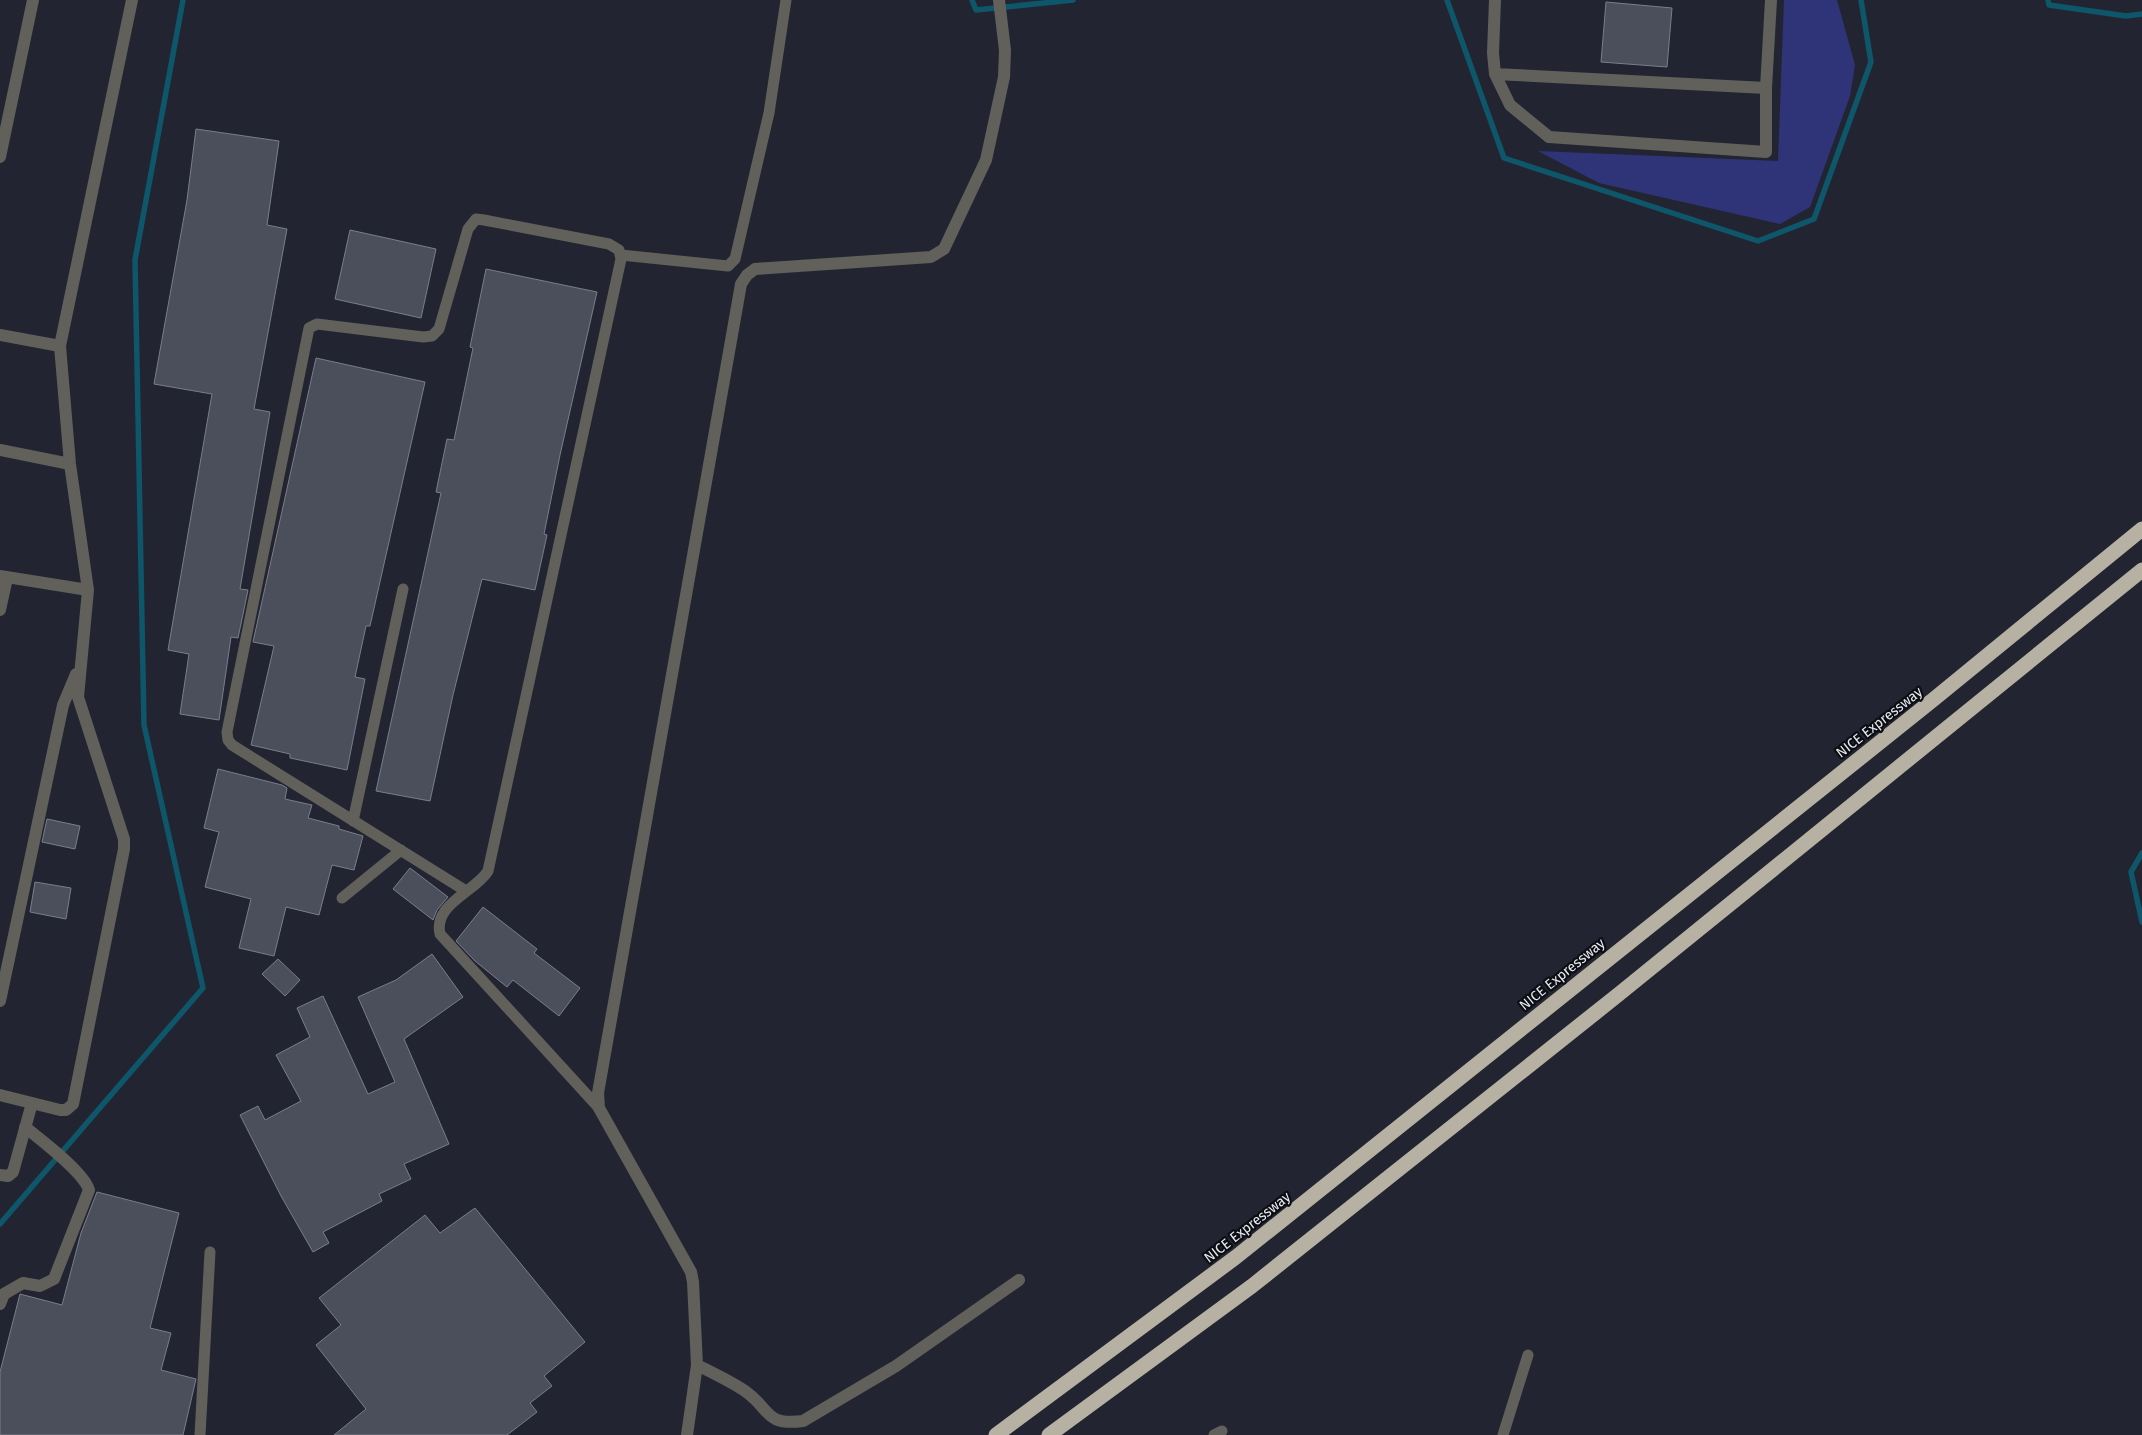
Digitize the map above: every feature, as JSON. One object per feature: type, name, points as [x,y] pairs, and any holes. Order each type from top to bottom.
[{"type":"highway","name":"NICE Expressway","points":[[996,1435],[1236,1257],[1934,699],[2142,529]]},
{"type":"highway","points":[[1049,1435],[1252,1286],[1619,994],[2142,570]]},
{"type":"street","points":[[0,157],[33,0]]},
{"type":"street","points":[[0,1096],[60,1110],[66,1110],[73,1104],[124,849],[124,839],[79,702],[80,665],[88,590],[70,464],[60,346],[132,0]]},
{"type":"street","points":[[687,1435],[697,1365],[691,1272],[599,1108],[599,1084],[741,284],[747,275],[755,269],[931,257],[944,250],[985,166],[1004,77],[1005,50],[999,0]]},
{"type":"street","points":[[1495,0],[1493,53],[1496,74],[1510,105],[1549,137],[1766,152],[1766,88],[1771,0]]},
{"type":"street","points":[[1496,74],[1766,88]]},
{"type":"street","points":[[0,335],[60,346]]},
{"type":"street","points":[[0,450],[70,464]]},
{"type":"street","points":[[0,610],[4,577],[88,590]]},
{"type":"street","points":[[0,1001],[63,705],[80,665]]},
{"type":"street","points":[[0,1175],[8,1176],[13,1172],[32,1103]]},
{"type":"street","points":[[0,1304],[4,1294],[23,1283],[40,1286],[54,1279],[89,1190],[85,1182],[68,1164],[25,1127]]},
{"type":"street","points":[[697,1365],[747,1392],[773,1419],[786,1423],[803,1421],[896,1366],[1018,1280]]},
{"type":"lane","points":[[466,891],[232,745],[227,736],[309,328],[316,324],[423,337],[432,336],[439,329],[468,229],[476,220],[609,244],[615,247],[621,255],[728,266],[735,259],[769,113],[786,0]]},
{"type":"lane","points":[[599,1108],[440,934],[438,926],[441,915],[488,871],[621,255]]},
{"type":"lane","points":[[353,820],[403,588]]},
{"type":"lane","points":[[342,898],[401,850]]},
{"type":"lane","points":[[200,1435],[210,1252]]},
{"type":"lane","points":[[1503,1435],[1528,1355]]},
{"type":"shaded area","points":[[1784,0],[1837,0],[1855,65],[1850,96],[1810,207],[1780,224],[1599,183],[1538,151],[1778,161]]},
{"type":"building","points":[[1606,2],[1672,8],[1667,67],[1601,62]]},
{"type":"building","points":[[196,129],[279,141],[267,225],[287,229],[254,409],[270,412],[240,589],[248,590],[238,638],[231,637],[219,720],[180,714],[189,654],[168,650],[212,394],[154,384],[187,200]]},
{"type":"building","points":[[350,230],[436,249],[421,318],[335,299]]},
{"type":"building","points":[[486,269],[597,292],[560,455],[544,534],[547,535],[535,590],[482,579],[453,695],[430,801],[376,791],[441,493],[436,492],[447,439],[454,440],[473,348],[470,347]]},
{"type":"building","points":[[316,358],[425,382],[370,626],[366,626],[355,677],[365,679],[347,770],[290,758],[290,754],[251,745],[274,646],[253,642]]},
{"type":"building","points":[[218,769],[282,785],[287,788],[285,799],[312,805],[308,818],[339,826],[339,829],[363,836],[354,870],[332,865],[319,915],[286,907],[274,956],[239,948],[251,899],[205,887],[219,832],[204,828]]},
{"type":"building","points":[[47,819],[80,826],[75,849],[42,842]]},
{"type":"building","points":[[410,868],[448,897],[437,910],[433,920],[393,889]]},
{"type":"building","points":[[35,882],[71,888],[66,919],[30,912]]},
{"type":"building","points":[[483,907],[537,949],[534,953],[580,988],[559,1016],[513,980],[507,987],[475,961],[456,941]]},
{"type":"building","points":[[432,954],[463,997],[404,1039],[449,1144],[404,1164],[411,1179],[379,1194],[382,1201],[323,1232],[329,1243],[313,1252],[281,1196],[240,1115],[258,1106],[265,1120],[301,1101],[276,1055],[310,1037],[297,1008],[323,996],[368,1094],[395,1082],[358,997],[396,980]]},
{"type":"building","points":[[278,959],[300,980],[285,996],[262,974]]},
{"type":"building","points":[[97,1192],[179,1213],[150,1328],[171,1333],[161,1370],[196,1379],[183,1435],[0,1435],[0,1372],[20,1294],[62,1305],[81,1233]]},
{"type":"building","points":[[475,1208],[585,1342],[544,1376],[552,1386],[530,1403],[537,1412],[507,1435],[334,1435],[366,1409],[316,1345],[341,1325],[319,1298],[425,1215],[440,1233]]},
{"type":"waterway","points":[[0,1224],[203,988],[144,725],[135,260],[183,0]]},
{"type":"waterway","points":[[972,0],[976,10],[1073,0]]},
{"type":"waterway","points":[[1447,0],[1504,158],[1758,241],[1814,219],[1871,62],[1861,0]]},
{"type":"waterway","points":[[2048,0],[2049,5],[2126,16],[2142,14]]},
{"type":"waterway","points":[[2142,853],[2131,872],[2142,922]]}]
